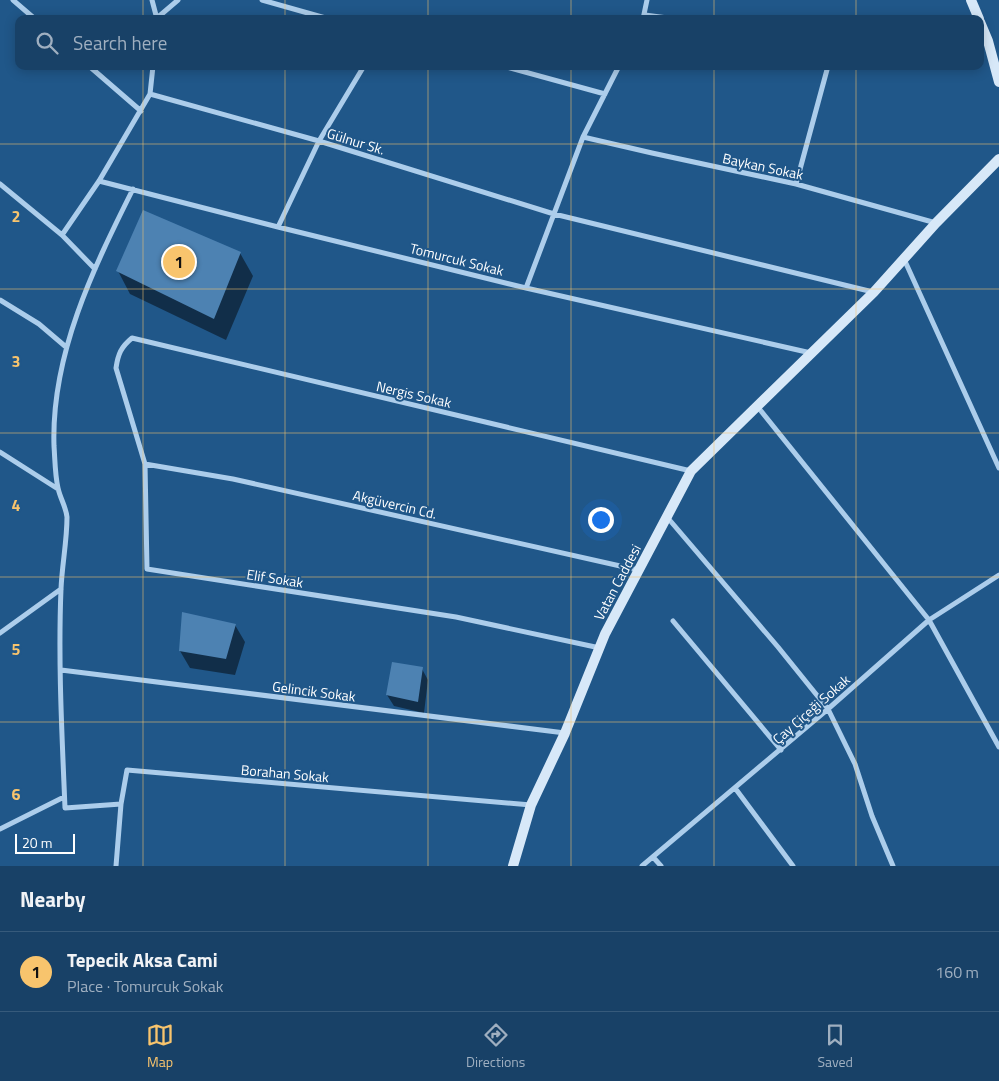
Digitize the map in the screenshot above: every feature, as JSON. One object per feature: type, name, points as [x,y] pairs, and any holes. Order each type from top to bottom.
[{"type":"street","points":[[13,0],[30,15]]},
{"type":"street","points":[[152,0],[156,15]]},
{"type":"street","points":[[160,15],[178,0]]},
{"type":"street","points":[[262,0],[315,15]]},
{"type":"street","points":[[644,15],[647,0]]},
{"type":"street","points":[[971,0],[977,15]]},
{"type":"street","points":[[984,41],[999,82]]},
{"type":"street","points":[[94,70],[141,111]]},
{"type":"street","points":[[62,235],[100,181],[141,111],[150,94],[153,70]]},
{"type":"street","points":[[278,227],[319,141],[362,70]]},
{"type":"street","points":[[518,70],[605,94]]},
{"type":"street","points":[[526,288],[583,137],[617,70]]},
{"type":"street","points":[[796,184],[827,70]]},
{"type":"street","name":"Gülnur Sk.","points":[[150,94],[319,141],[554,214],[874,292]]},
{"type":"street","name":"Baykan Sokak","points":[[583,137],[796,184],[936,223]]},
{"type":"street","name":"Vatan Caddesi","points":[[513,866],[531,805],[565,733],[605,634],[691,471],[874,292],[936,223],[999,159]]},
{"type":"street","name":"Tomurcuk Sokak","points":[[100,181],[526,288],[811,354]]},
{"type":"street","points":[[0,184],[62,235],[95,269]]},
{"type":"street","points":[[116,866],[121,804],[65,808],[61,589],[67,515],[58,489],[54,446],[56,398],[66,348],[102,251],[134,189]]},
{"type":"street","points":[[904,259],[999,468]]},
{"type":"street","points":[[0,300],[39,324],[66,348]]},
{"type":"street","name":"Nergis Sokak","points":[[116,368],[119,352],[132,338],[691,471]]},
{"type":"street","name":"Elif Sokak","points":[[116,368],[145,464],[147,569],[456,617],[600,648]]},
{"type":"street","points":[[757,406],[929,620],[999,747]]},
{"type":"street","points":[[0,452],[58,489]]},
{"type":"street","name":"Akgüvercin Cd.","points":[[145,464],[233,479],[639,570]]},
{"type":"street","points":[[667,517],[778,647],[828,710],[854,764],[872,816],[893,866]]},
{"type":"street","name":"Çay Çiçeği Sokak","points":[[642,866],[828,710],[929,620],[999,575]]},
{"type":"street","points":[[0,633],[61,589]]},
{"type":"street","points":[[673,621],[781,750]]},
{"type":"street","name":"Gelincik Sokak","points":[[61,670],[565,733]]},
{"type":"street","name":"Borahan Sokak","points":[[121,804],[127,770],[531,805]]},
{"type":"street","points":[[735,788],[793,866]]},
{"type":"street","points":[[0,829],[64,797]]},
{"type":"street","points":[[653,857],[661,866]]},
{"type":"building","points":[[143,210],[241,252],[214,319],[116,271]]},
{"type":"building","points":[[182,612],[236,624],[226,659],[179,651]]},
{"type":"building","points":[[392,662],[423,667],[418,702],[386,695]]},
{"type":"place","name":"Tepecik Aksa Cami","points":[[179,262]]}]
